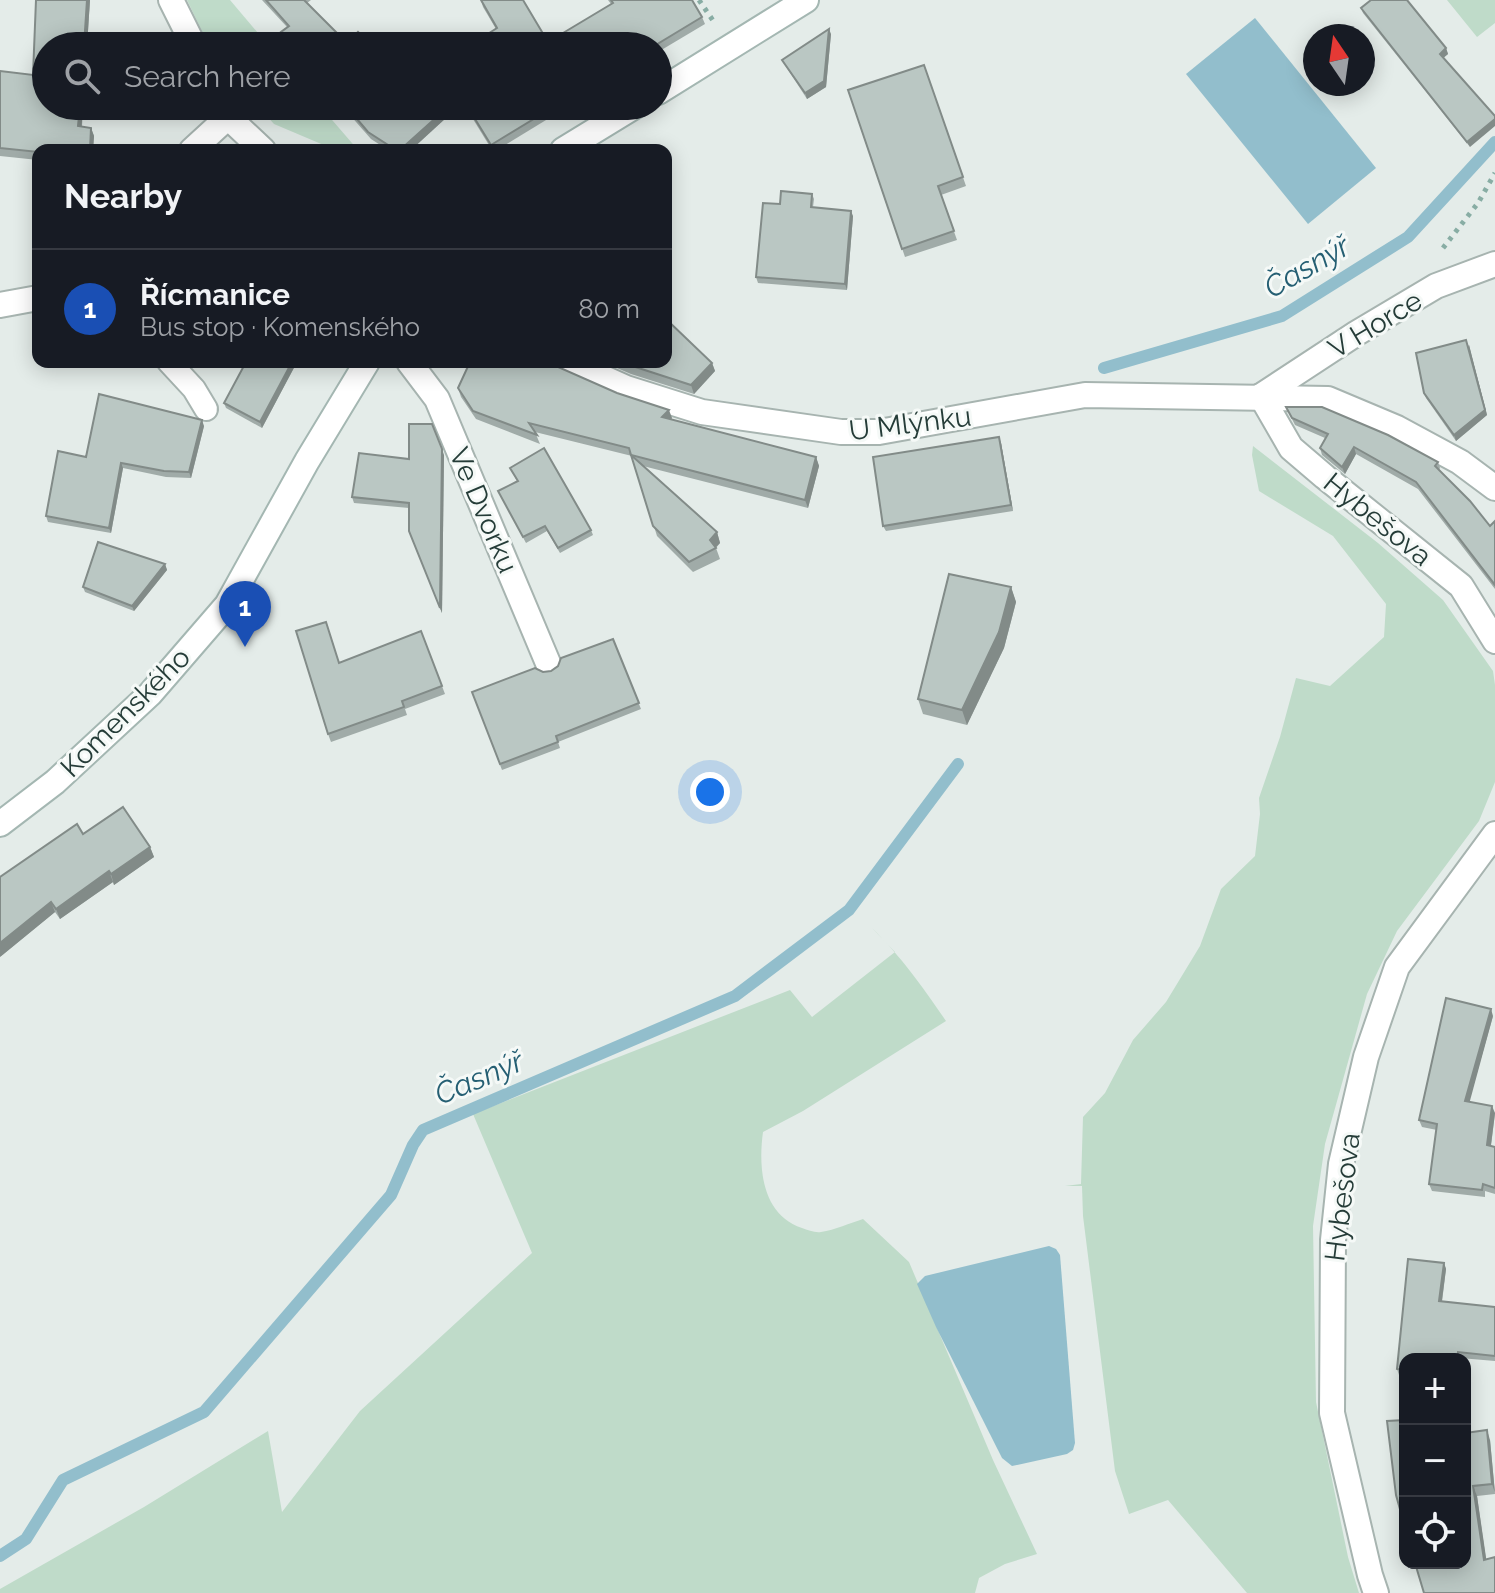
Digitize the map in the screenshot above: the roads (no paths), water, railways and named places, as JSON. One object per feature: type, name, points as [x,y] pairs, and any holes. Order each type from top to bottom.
[{"type":"street","points":[[171,0],[187,32]]},
{"type":"street","points":[[672,84],[806,0]]},
{"type":"street","points":[[197,144],[218,120]]},
{"type":"street","points":[[235,120],[257,144]]},
{"type":"street","points":[[573,144],[612,120]]},
{"type":"street","name":"V Horce","points":[[1261,396],[1436,286],[1495,264]]},
{"type":"street","points":[[0,305],[32,299]]},
{"type":"street","name":"Komenského","points":[[0,824],[55,782],[150,694],[227,605],[307,461],[363,368]]},
{"type":"street","name":"Ve Dvorku","points":[[414,368],[437,399],[548,663]]},
{"type":"street","name":"U Mlýnku","points":[[582,368],[648,396],[702,412],[841,432],[879,432],[1085,395],[1328,399],[1365,412],[1460,462],[1495,488]]},
{"type":"street","name":"Hybešova","points":[[1261,396],[1291,448],[1461,586],[1495,641]]},
{"type":"street","name":"Hybešova","points":[[1376,1593],[1332,1413],[1333,1240],[1341,1164],[1366,1057],[1397,967],[1495,834]]},
{"type":"lane","points":[[175,368],[194,389],[206,409]]},
{"type":"water","points":[[1255,18],[1303,78],[1303,96],[1318,96],[1376,168],[1308,224],[1186,74]]},
{"type":"water","points":[[1049,1246],[1060,1255],[1075,1443],[1073,1450],[1067,1454],[1012,1466],[1002,1458],[917,1284],[925,1276]]},
{"type":"waterway","name":"Časnýř","points":[[1104,368],[1282,316],[1408,237],[1495,142]]},
{"type":"waterway","name":"Časnýř","points":[[0,1556],[26,1539],[63,1480],[204,1412],[391,1195],[423,1130],[735,996],[849,910],[958,764]]},
{"type":"place","name":"Řícmanice","points":[[245,647]]}]
